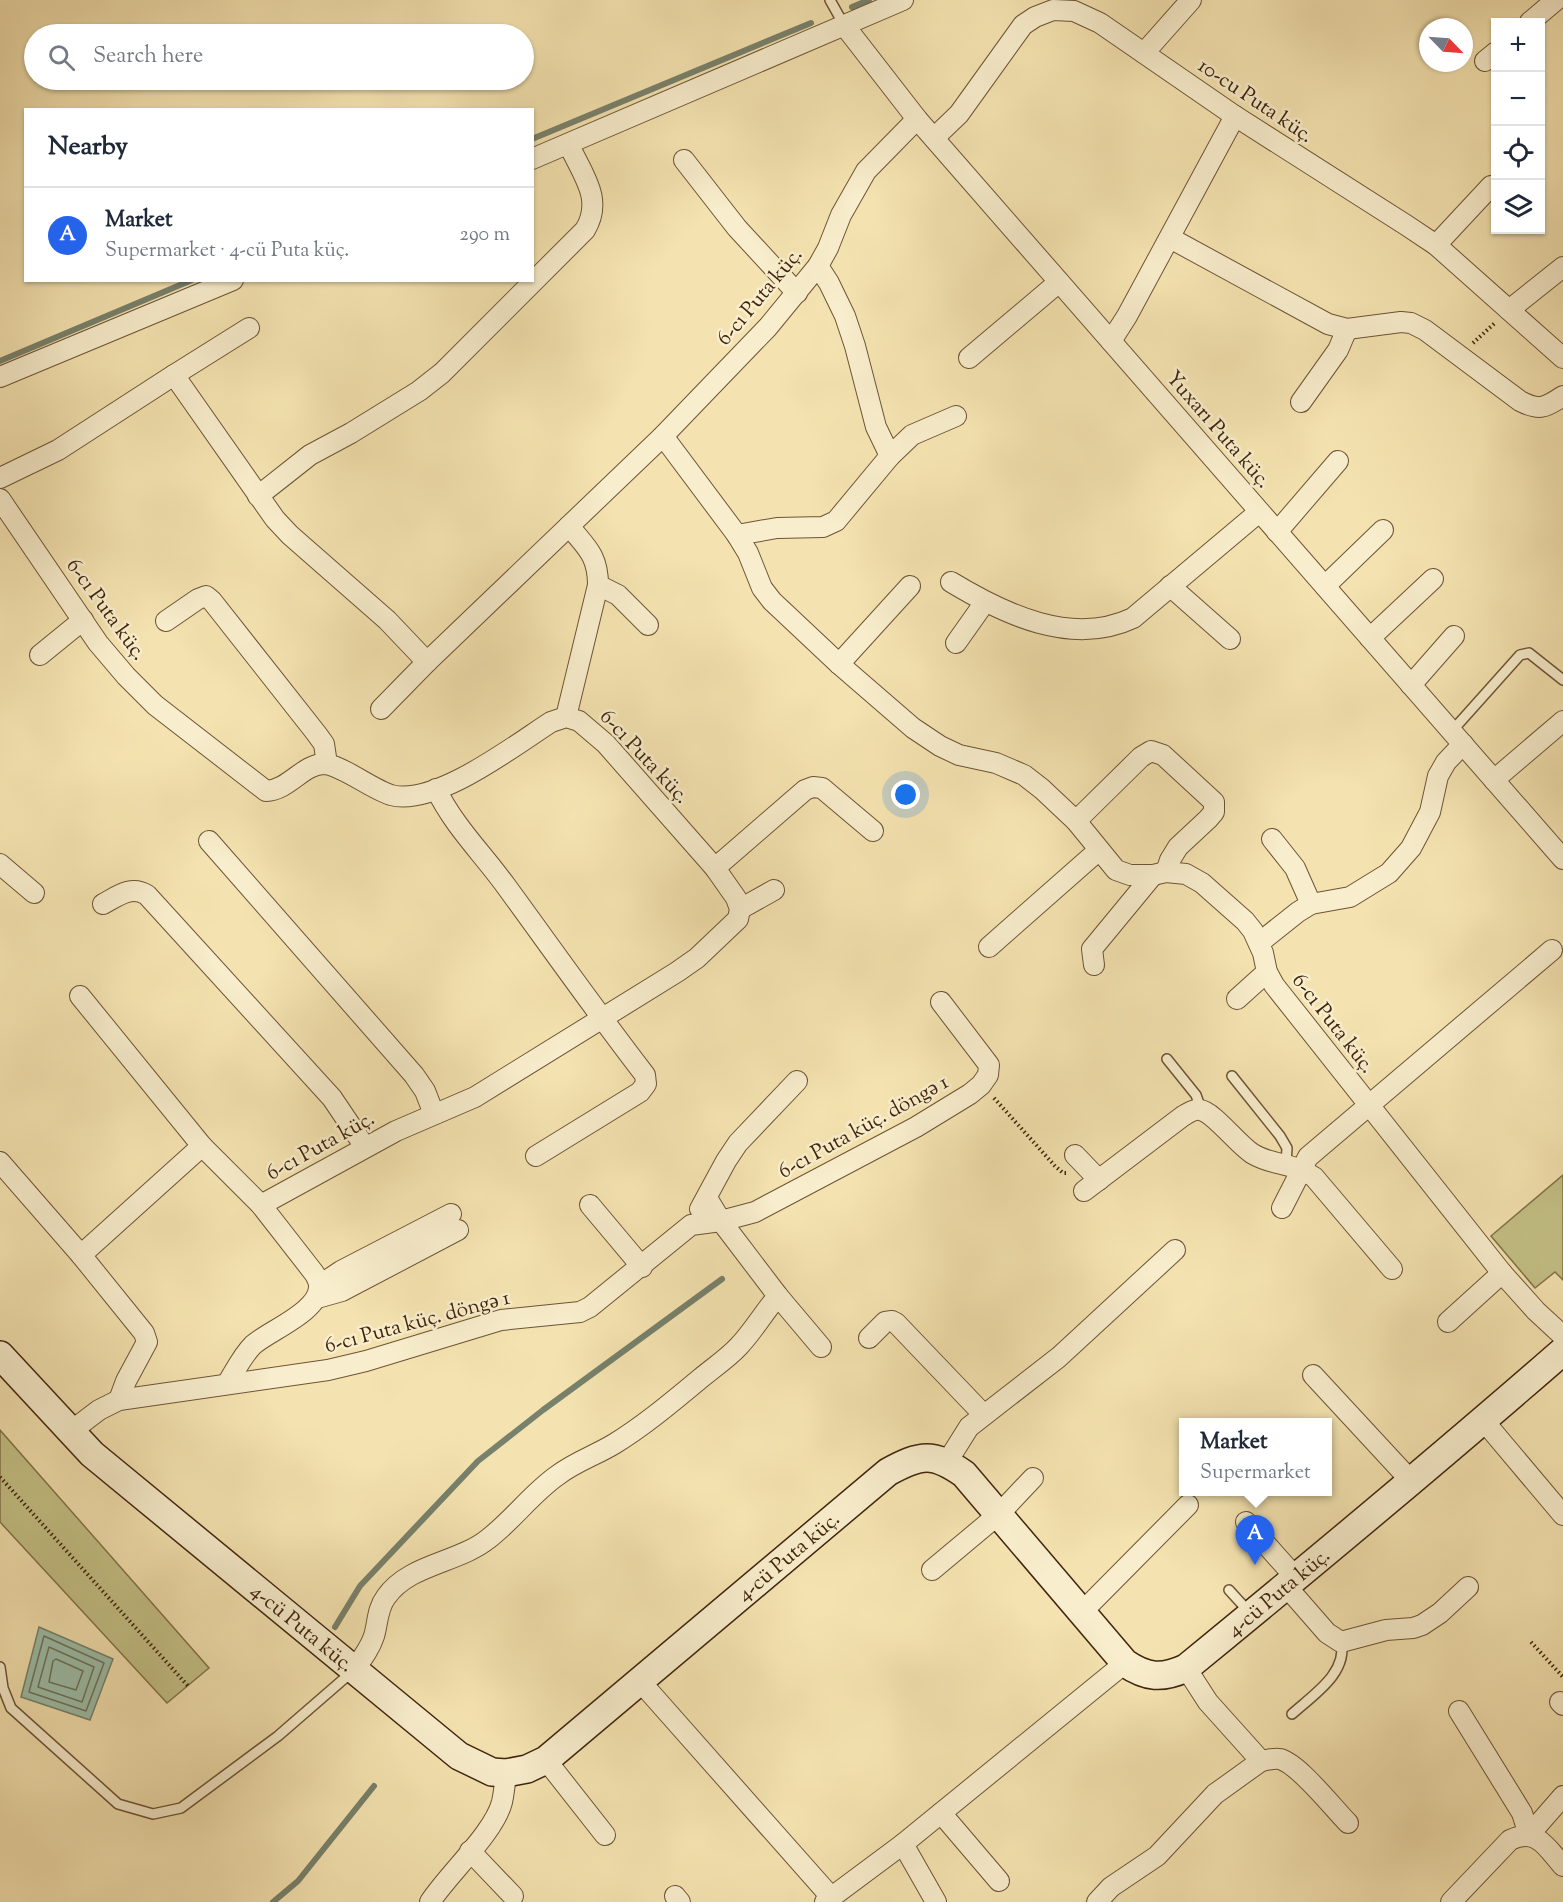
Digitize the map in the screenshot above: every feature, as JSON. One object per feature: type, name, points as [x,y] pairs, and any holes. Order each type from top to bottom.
[{"type":"street","points":[[534,158],[903,0]]},
{"type":"street","points":[[1144,53],[1191,0]]},
{"type":"street","points":[[1535,18],[1558,0],[1563,5]]},
{"type":"street","name":"10-cu Puta küç.","points":[[934,138],[960,114],[1023,25],[1035,16],[1053,10],[1074,11],[1100,23],[1235,116],[1436,245],[1563,358]]},
{"type":"street","name":"Yuxarı Puta küç.","points":[[844,25],[917,119],[1563,859]]},
{"type":"street","points":[[1111,341],[1170,238],[1235,116]]},
{"type":"street","name":"6-cı Puta küç.","points":[[381,709],[663,436],[768,327],[818,266],[841,215],[866,171],[917,119]]},
{"type":"street","points":[[534,281],[585,230],[592,219],[592,194],[568,145]]},
{"type":"street","points":[[684,160],[737,228],[797,292]]},
{"type":"street","points":[[1436,245],[1491,186]]},
{"type":"street","points":[[1170,238],[1328,324],[1347,329],[1388,322],[1410,323],[1425,330],[1520,401],[1533,408],[1548,406],[1563,396]]},
{"type":"street","points":[[818,266],[830,282],[845,316],[876,427],[890,456]]},
{"type":"street","points":[[1509,310],[1563,267]]},
{"type":"street","points":[[0,376],[227,282]]},
{"type":"street","points":[[258,496],[310,455],[409,397],[442,373],[533,282]]},
{"type":"street","points":[[969,358],[1059,282]]},
{"type":"street","points":[[0,478],[58,450],[249,328]]},
{"type":"street","points":[[1301,402],[1338,350],[1347,329]]},
{"type":"street","points":[[174,375],[258,496],[290,535],[387,620],[427,662]]},
{"type":"street","points":[[737,535],[777,528],[823,527],[836,521],[890,456],[912,435],[956,416]]},
{"type":"street","name":"6-cı Puta küç.","points":[[663,436],[737,535],[767,594],[839,664],[913,728],[940,746],[959,755],[996,763],[1024,775],[1076,820],[1116,870],[1130,875],[1186,874],[1202,883],[1245,921],[1259,943],[1267,972],[1274,986],[1502,1273],[1536,1311],[1563,1336]]},
{"type":"street","points":[[1277,532],[1338,461]]},
{"type":"street","name":"6-cı Puta küç.","points":[[0,499],[98,643],[126,676],[155,705],[266,791],[282,787],[316,765],[327,764],[393,796],[407,796],[436,789],[458,781],[551,722],[566,717],[579,721],[606,744],[715,868],[736,898],[740,909],[738,920],[697,958],[475,1097],[396,1131],[261,1205]]},
{"type":"street","points":[[951,582],[1005,611],[1061,628],[1089,629],[1115,626],[1133,618],[1259,512]]},
{"type":"street","points":[[566,717],[598,585],[598,568],[593,556],[569,525]]},
{"type":"street","points":[[1325,586],[1383,530]]},
{"type":"street","points":[[1370,638],[1433,579]]},
{"type":"street","points":[[598,585],[618,595],[648,625]]},
{"type":"street","points":[[839,664],[910,586]]},
{"type":"street","points":[[1170,586],[1230,639]]},
{"type":"street","points":[[166,621],[198,598],[206,596],[212,601],[324,744],[327,764]]},
{"type":"street","points":[[956,643],[985,602]]},
{"type":"street","points":[[40,655],[83,620]]},
{"type":"street","points":[[1411,685],[1454,636]]},
{"type":"street","points":[[1494,780],[1563,721]]},
{"type":"street","points":[[1259,943],[1311,904],[1350,897],[1389,873],[1403,859],[1430,812],[1438,776],[1457,738]]},
{"type":"street","points":[[1076,820],[1141,757],[1151,751],[1163,755],[1214,802],[1214,812],[1209,819],[1178,847],[1160,874],[1092,949],[1094,965]]},
{"type":"street","points":[[715,868],[805,790],[813,787],[822,788],[873,831]]},
{"type":"street","points":[[436,789],[457,825],[502,880],[645,1075],[646,1084],[640,1092],[536,1156]]},
{"type":"street","points":[[1272,839],[1295,868],[1311,904]]},
{"type":"street","points":[[209,841],[414,1075],[425,1091],[434,1114]]},
{"type":"street","points":[[989,947],[1099,850]]},
{"type":"street","points":[[0,864],[34,893]]},
{"type":"street","points":[[103,904],[131,889],[140,890],[147,895],[332,1098],[365,1148]]},
{"type":"street","points":[[740,909],[774,890]]},
{"type":"street","points":[[1282,1208],[1293,1166],[1369,1107],[1552,950]]},
{"type":"street","points":[[1237,999],[1267,972]]},
{"type":"street","points":[[80,996],[202,1146],[261,1205],[314,1273],[318,1292]]},
{"type":"street","name":"6-cı Puta küç. döngə 1","points":[[70,1432],[99,1410],[119,1400],[328,1370],[366,1361],[501,1320],[580,1312],[590,1307],[642,1267],[690,1226],[722,1221],[755,1212],[916,1127],[981,1085],[988,1075],[989,1065],[941,1002]]},
{"type":"street","points":[[690,1226],[738,1143],[797,1081]]},
{"type":"street","points":[[1080,1160],[1091,1186],[1183,1116],[1201,1109],[1211,1115],[1254,1155],[1293,1166],[1314,1177],[1392,1269]]},
{"type":"street","points":[[81,1255],[202,1146]]},
{"type":"street","points":[[0,1162],[81,1255],[144,1333],[147,1342],[119,1400]]},
{"type":"street","points":[[707,1198],[778,1296],[821,1347]]},
{"type":"street","points":[[590,1205],[642,1267]]},
{"type":"street","points":[[227,1384],[253,1346],[310,1308],[318,1292],[341,1271],[454,1222]]},
{"type":"street","points":[[947,1462],[969,1427],[1059,1357],[1174,1250]]},
{"type":"street","points":[[1448,1322],[1502,1273]]},
{"type":"street","points":[[353,1671],[366,1653],[373,1637],[378,1613],[386,1597],[404,1580],[471,1550],[487,1540],[559,1474],[613,1444],[662,1410],[737,1348],[778,1296]]},
{"type":"street","points":[[869,1338],[885,1322],[896,1323],[983,1414]]},
{"type":"street","name":"4-cü Puta küç.","points":[[0,1355],[92,1454],[353,1671],[459,1756],[492,1772],[506,1773],[527,1769],[546,1760],[888,1472],[910,1460],[925,1457],[947,1462],[964,1474],[1125,1663],[1138,1672],[1155,1676],[1171,1675],[1186,1668],[1412,1482],[1563,1351]]},
{"type":"street","points":[[1313,1375],[1412,1482]]},
{"type":"street","points":[[1483,1420],[1563,1515]]},
{"type":"street","points":[[932,1570],[999,1514],[1033,1478]]},
{"type":"street","points":[[1081,1613],[1188,1505]]},
{"type":"street","points":[[1246,1522],[1327,1634],[1341,1642],[1386,1630],[1422,1625],[1440,1613],[1468,1587]]},
{"type":"street","points":[[639,1680],[828,1899],[903,1844],[1125,1663]]},
{"type":"street","points":[[1186,1668],[1208,1702],[1261,1761]]},
{"type":"street","points":[[1459,1711],[1518,1806],[1529,1835]]},
{"type":"street","points":[[1096,1902],[1111,1887],[1157,1856],[1215,1794],[1261,1761],[1279,1759],[1290,1764],[1348,1823]]},
{"type":"street","points":[[546,1760],[605,1835]]},
{"type":"street","points":[[430,1902],[442,1883],[493,1822],[502,1803],[506,1773]]},
{"type":"street","points":[[1529,1835],[1563,1796]]},
{"type":"street","points":[[941,1813],[999,1881]]},
{"type":"street","points":[[1451,1902],[1510,1840],[1520,1835],[1529,1835],[1537,1839],[1563,1866]]},
{"type":"street","points":[[903,1844],[936,1902]]},
{"type":"street","points":[[470,1851],[513,1896]]},
{"type":"lane","points":[[830,0],[844,25]]},
{"type":"lane","points":[[1457,738],[1520,655],[1529,653],[1563,680]]},
{"type":"lane","points":[[1167,1059],[1196,1095],[1201,1109]]},
{"type":"lane","points":[[1232,1076],[1280,1136],[1293,1166]]},
{"type":"lane","points":[[1229,1590],[1251,1615]]},
{"type":"lane","points":[[1292,1714],[1330,1678],[1340,1664],[1344,1653],[1341,1642]]},
{"type":"lane","points":[[0,1667],[3,1688],[11,1708],[118,1804],[153,1814],[181,1808],[278,1736],[353,1671]]},
{"type":"path","points":[[1459,356],[1509,310]]},
{"type":"path","points":[[981,1085],[1054,1166],[1063,1173],[1069,1173],[1080,1160]]},
{"type":"path","points":[[0,1477],[188,1686]]},
{"type":"path","points":[[1531,1642],[1563,1677]]},
{"type":"shaded area","points":[[1563,1175],[1563,1280],[1555,1272],[1535,1288],[1491,1236]]},
{"type":"shaded area","points":[[0,1430],[209,1668],[167,1703],[0,1522]]},
{"type":"water","points":[[39,1627],[113,1659],[90,1720],[21,1697]]},
{"type":"waterway","points":[[852,7],[869,0]]},
{"type":"waterway","points":[[534,138],[811,23]]},
{"type":"waterway","points":[[0,361],[187,282]]},
{"type":"waterway","points":[[335,1627],[360,1586],[478,1461],[543,1410],[722,1279]]},
{"type":"waterway","points":[[273,1902],[298,1881],[374,1786]]},
{"type":"place","name":"Market","points":[[1255,1565]]}]
